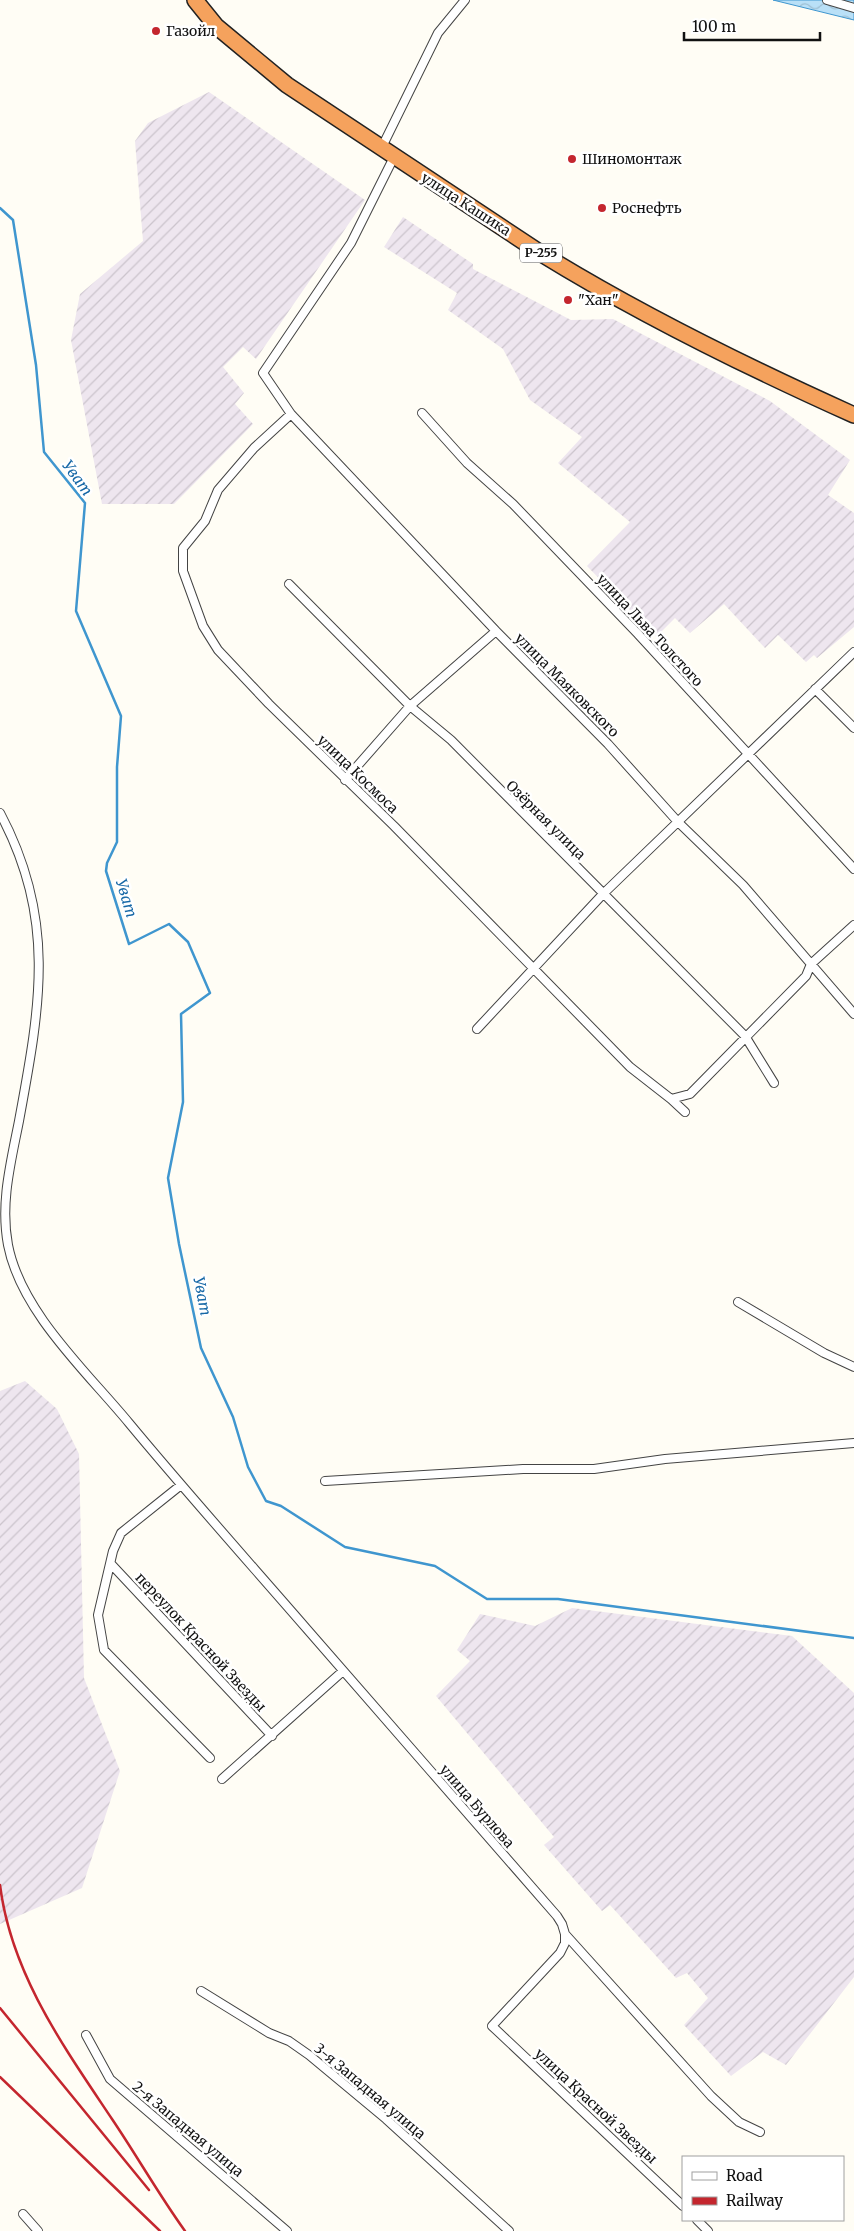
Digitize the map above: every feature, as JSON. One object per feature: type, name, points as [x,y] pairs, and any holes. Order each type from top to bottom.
[{"type":"highway","name":"улица Кашика","points":[[195,0],[216,26],[249,56],[287,85],[394,158],[575,274],[696,338],[854,415]]},
{"type":"street","points":[[381,148],[438,33],[465,0]]},
{"type":"street","points":[[827,0],[854,8]]},
{"type":"street","name":"улица Маяковского","points":[[394,158],[351,243],[263,373],[291,414],[496,631],[608,744],[678,822],[743,885],[854,1014]]},
{"type":"street","name":"улица Льва Толстого","points":[[422,413],[468,463],[513,504],[638,634],[746,754],[854,869]]},
{"type":"street","name":"улица Космоса","points":[[291,414],[254,448],[218,490],[205,521],[183,548],[183,571],[203,626],[218,650],[345,780],[394,826],[535,967],[630,1067],[672,1099],[685,1112]]},
{"type":"street","name":"Озёрная улица","points":[[289,584],[410,706],[450,740],[745,1036],[774,1083]]},
{"type":"street","points":[[345,780],[410,706],[496,631]]},
{"type":"street","points":[[477,1029],[603,894],[746,754],[854,652]]},
{"type":"street","points":[[815,689],[854,728]]},
{"type":"street","name":"улица Бурлова","points":[[0,812],[11,834],[26,877],[36,918],[40,967],[38,1012],[4,1208],[8,1246],[18,1277],[37,1310],[58,1339],[181,1486],[557,1916],[565,1934],[710,2096],[739,2122],[760,2132]]},
{"type":"street","points":[[672,1099],[690,1094],[806,976],[811,964],[854,925]]},
{"type":"street","points":[[738,1302],[824,1353],[854,1367]]},
{"type":"street","points":[[325,1481],[523,1470],[594,1469],[665,1459],[854,1443]]},
{"type":"street","points":[[181,1486],[121,1533],[113,1551],[98,1615],[104,1650],[210,1758]]},
{"type":"street","name":"переулок Красной Звезды","points":[[111,1564],[272,1736]]},
{"type":"street","points":[[222,1779],[343,1671]]},
{"type":"street","name":"улица Красной Звезды","points":[[565,1934],[565,1943],[560,1953],[492,2026],[682,2205]]},
{"type":"street","name":"3-я Западная улица","points":[[201,1991],[269,2033],[289,2041],[308,2055],[386,2119],[509,2231]]},
{"type":"street","name":"2-я Западная улица","points":[[86,2035],[110,2079],[286,2231]]},
{"type":"street","points":[[23,2214],[38,2231]]},
{"type":"street","points":[[698,2221],[708,2231]]},
{"type":"shaded area","points":[[209,92],[365,200],[256,359],[243,347],[223,367],[244,393],[235,404],[253,424],[174,504],[102,504],[71,340],[80,294],[143,241],[135,141],[148,123]]},
{"type":"shaded area","points":[[403,217],[473,264],[473,269],[571,320],[613,319],[770,401],[850,460],[828,495],[854,513],[854,627],[817,658],[814,655],[806,662],[778,635],[765,648],[724,604],[690,633],[675,618],[656,637],[587,566],[630,522],[558,463],[582,437],[530,400],[503,349],[448,310],[457,293],[384,247]]},
{"type":"shaded area","points":[[25,1381],[57,1409],[79,1454],[84,1678],[120,1771],[82,1888],[0,1924],[0,1391]]},
{"type":"shaded area","points":[[572,1608],[792,1636],[854,1693],[854,1977],[786,2065],[763,2052],[731,2076],[684,2025],[708,1998],[687,1973],[676,1978],[610,1905],[602,1911],[544,1845],[554,1837],[436,1696],[470,1661],[457,1650],[480,1614],[535,1626]]},
{"type":"water","points":[[773,0],[854,0],[854,20]]},
{"type":"waterway","name":"Уват","points":[[0,208],[13,220],[36,365],[44,452],[85,503],[76,611],[121,716],[117,767],[117,842],[107,863],[106,871],[129,944],[169,924],[188,942],[210,993],[181,1014],[183,1102],[168,1178],[179,1244],[201,1348],[233,1417],[248,1467],[266,1501],[281,1506],[345,1547],[435,1566],[487,1599],[558,1599],[854,1638]]},
{"type":"railway","points":[[0,1885],[6,1918],[15,1949],[42,2008],[58,2037],[185,2231]]},
{"type":"railway","points":[[0,2008],[149,2190]]},
{"type":"railway","points":[[0,2077],[160,2231]]},
{"type":"place","name":"Газойл","points":[[156,31]]},
{"type":"place","name":"Шиномонтаж","points":[[572,159]]},
{"type":"place","name":"Роснефть","points":[[602,208]]},
{"type":"place","name":"\"Хан\"","points":[[568,300]]}]
